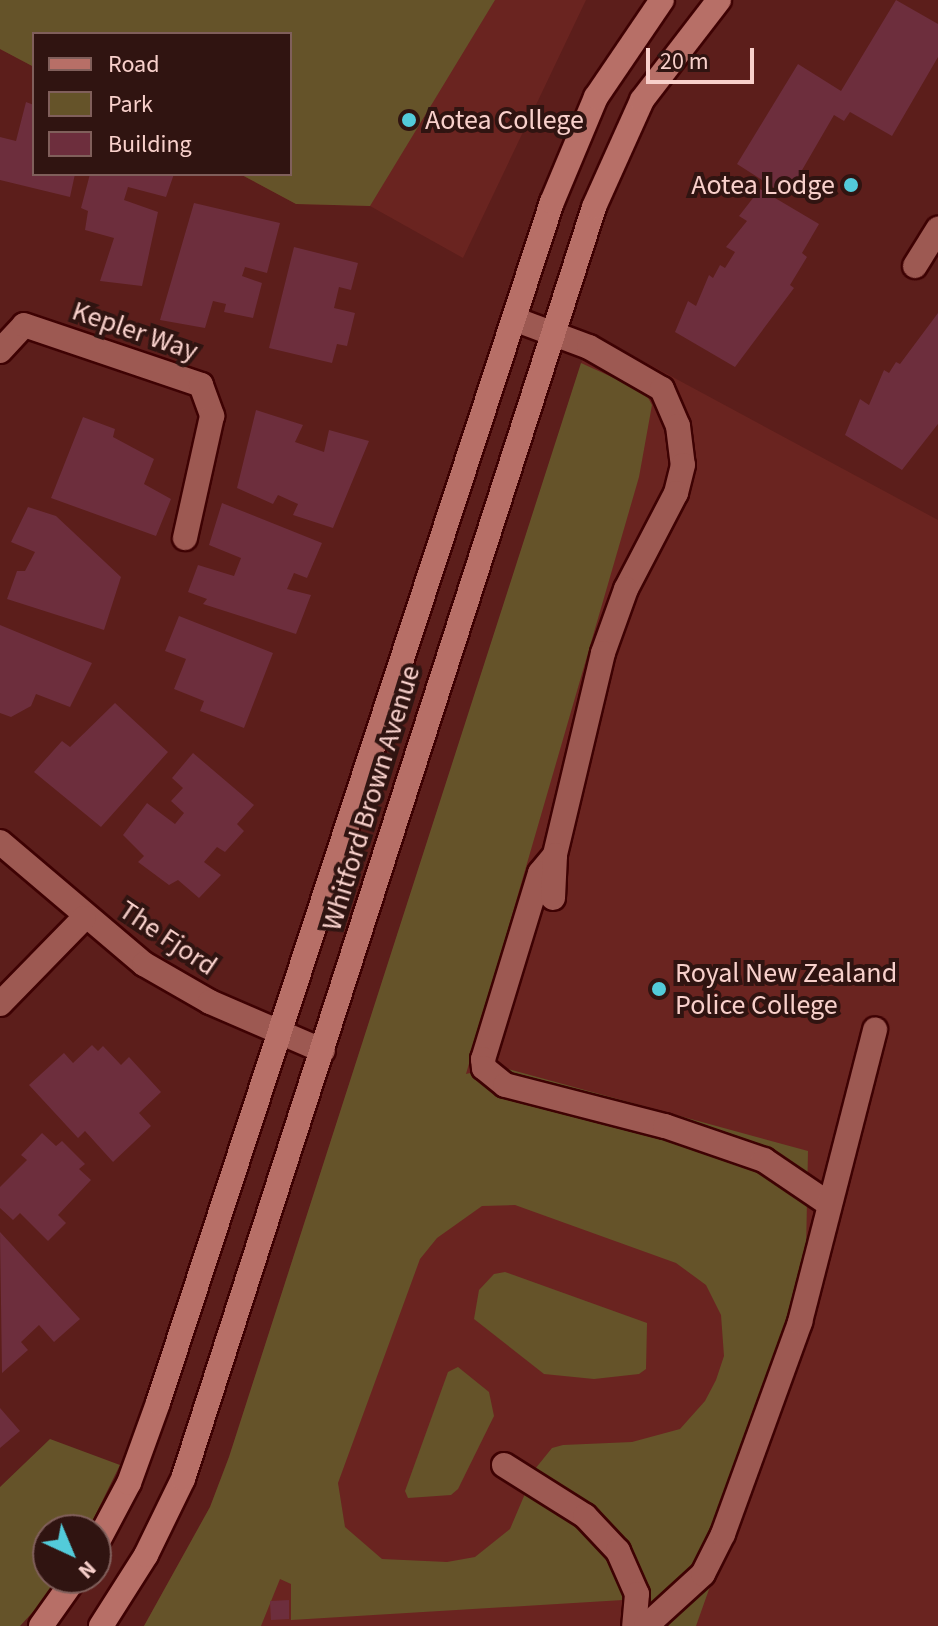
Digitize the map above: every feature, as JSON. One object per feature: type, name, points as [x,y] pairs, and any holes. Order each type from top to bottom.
[{"type":"main road","name":"Whitford Brown Avenue","points":[[112,1515],[129,1483],[158,1403],[514,319],[580,130],[604,84],[662,0]]},
{"type":"main road","name":"Whitford Brown Avenue","points":[[101,1626],[146,1555],[183,1479],[323,1051],[551,332],[594,207],[642,100],[719,0]]},
{"type":"main road","points":[[41,1626],[64,1594]]},
{"type":"street","points":[[915,266],[938,229]]},
{"type":"street","points":[[514,319],[589,347],[662,389],[678,426],[683,465],[676,493],[626,589],[603,653],[555,855],[553,898]]},
{"type":"street","name":"Kepler Way","points":[[0,351],[24,325],[201,385],[212,416],[185,538]]},
{"type":"street","name":"The Fjord","points":[[0,842],[84,918],[144,964],[278,1034],[323,1051]]},
{"type":"street","points":[[555,855],[540,873],[483,1059],[484,1068],[505,1085],[665,1126],[764,1160],[829,1204]]},
{"type":"street","points":[[0,1004],[84,918]]},
{"type":"street","points":[[646,1626],[703,1574],[723,1534],[800,1322],[875,1029]]},
{"type":"street","points":[[504,1465],[585,1516],[618,1551],[637,1594],[634,1626]]},
{"type":"shaded area","name":"Aotea College","points":[[0,0],[586,0],[463,258],[370,206],[296,204],[244,176],[292,176],[292,32],[32,32],[32,66],[0,49]]},
{"type":"shaded area","name":"Royal New Zealand Police College","points":[[591,333],[938,520],[938,1626],[144,1626],[210,1507],[229,1457]]},
{"type":"green space","name":"Aotea College","points":[[0,0],[495,0],[370,206],[296,204],[244,176],[292,176],[292,32],[32,32],[32,66],[0,49]]},
{"type":"green space","points":[[581,363],[645,392],[652,405],[639,477],[466,1074],[497,1066],[808,1151],[806,1251],[778,1351],[710,1541],[698,1564],[653,1607],[645,1599],[636,1560],[599,1509],[535,1469],[552,1448],[632,1442],[680,1429],[705,1401],[716,1380],[724,1356],[721,1315],[706,1285],[676,1263],[515,1205],[482,1206],[437,1238],[420,1259],[338,1483],[345,1527],[382,1559],[447,1562],[475,1557],[510,1529],[527,1489],[582,1524],[621,1577],[623,1600],[291,1620],[291,1584],[280,1579],[261,1626],[144,1626],[210,1507],[229,1457]]},
{"type":"green space","points":[[505,1272],[647,1323],[646,1369],[639,1374],[594,1379],[544,1374],[474,1319],[479,1290],[494,1274]]},
{"type":"green space","points":[[458,1367],[489,1392],[494,1416],[458,1489],[451,1495],[408,1498],[405,1491],[448,1372]]},
{"type":"green space","points":[[50,1439],[120,1465],[96,1514],[32,1514],[32,1594],[48,1594],[20,1626],[0,1626],[0,1487]]},
{"type":"green space","points":[[713,1578],[696,1626],[669,1626],[663,1618]]},
{"type":"building","points":[[896,0],[938,24],[938,57],[892,136],[850,112],[844,121],[834,115],[787,196],[737,164],[798,64],[841,91]]},
{"type":"building","points":[[26,102],[32,104],[32,176],[75,176],[70,197],[0,180],[0,137],[16,141]]},
{"type":"building","points":[[89,176],[173,176],[166,197],[128,187],[124,200],[158,212],[142,286],[100,281],[114,238],[85,230],[88,211],[81,208]]},
{"type":"building","points":[[760,189],[819,224],[802,253],[807,257],[790,285],[794,288],[735,367],[675,332],[688,301],[696,306],[709,275],[713,278],[720,265],[725,268],[735,252],[726,247],[747,221],[739,216]]},
{"type":"building","points":[[194,203],[280,223],[267,273],[245,267],[242,276],[262,283],[253,318],[224,312],[226,304],[213,301],[205,328],[160,320]]},
{"type":"building","points":[[294,247],[358,263],[351,290],[339,287],[334,308],[355,313],[347,346],[337,344],[332,363],[269,348]]},
{"type":"building","points":[[938,313],[938,424],[902,470],[845,435],[860,399],[869,405],[884,370],[889,373],[896,362],[900,364]]},
{"type":"building","points":[[256,410],[303,425],[295,442],[324,452],[329,430],[369,441],[333,528],[293,515],[298,504],[278,495],[273,504],[237,488]]},
{"type":"building","points":[[83,417],[115,429],[113,437],[154,459],[144,484],[171,499],[156,536],[51,498]]},
{"type":"building","points":[[222,503],[322,543],[307,578],[294,573],[287,589],[311,595],[296,634],[203,604],[207,599],[188,592],[198,565],[234,576],[241,558],[209,545]]},
{"type":"building","points":[[28,507],[56,516],[121,577],[104,630],[7,599],[17,571],[25,571],[35,552],[11,542]]},
{"type":"building","points":[[179,616],[273,653],[244,728],[200,711],[204,701],[174,689],[186,659],[165,651]]},
{"type":"building","points":[[0,625],[92,663],[70,707],[36,694],[31,706],[11,717],[0,713]]},
{"type":"building","points":[[115,703],[168,752],[101,827],[34,772],[62,741],[70,747]]},
{"type":"building","points":[[193,753],[254,805],[237,824],[244,831],[225,852],[217,847],[204,862],[221,875],[199,898],[178,880],[169,885],[138,862],[144,856],[123,835],[147,803],[175,824],[184,813],[171,801],[183,788],[172,778]]},
{"type":"building","points":[[92,1045],[98,1051],[103,1046],[121,1065],[129,1057],[161,1092],[139,1113],[151,1126],[113,1162],[85,1131],[78,1138],[29,1085],[64,1053],[73,1063]]},
{"type":"building","points":[[42,1133],[56,1146],[62,1141],[85,1164],[79,1169],[91,1180],[58,1215],[66,1223],[48,1241],[20,1213],[13,1220],[0,1208],[0,1187],[27,1160],[21,1155]]},
{"type":"building","points":[[0,1232],[80,1319],[54,1342],[39,1325],[21,1342],[28,1350],[2,1373]]},
{"type":"building","points":[[0,1408],[20,1431],[0,1448]]},
{"type":"building","points":[[289,1600],[289,1619],[271,1620],[270,1601]]},
{"type":"place","name":"Aotea College","points":[[409,120]]},
{"type":"place","name":"Aotea Lodge","points":[[851,185]]},
{"type":"place","name":"Royal New Zealand Police College","points":[[659,989]]}]
